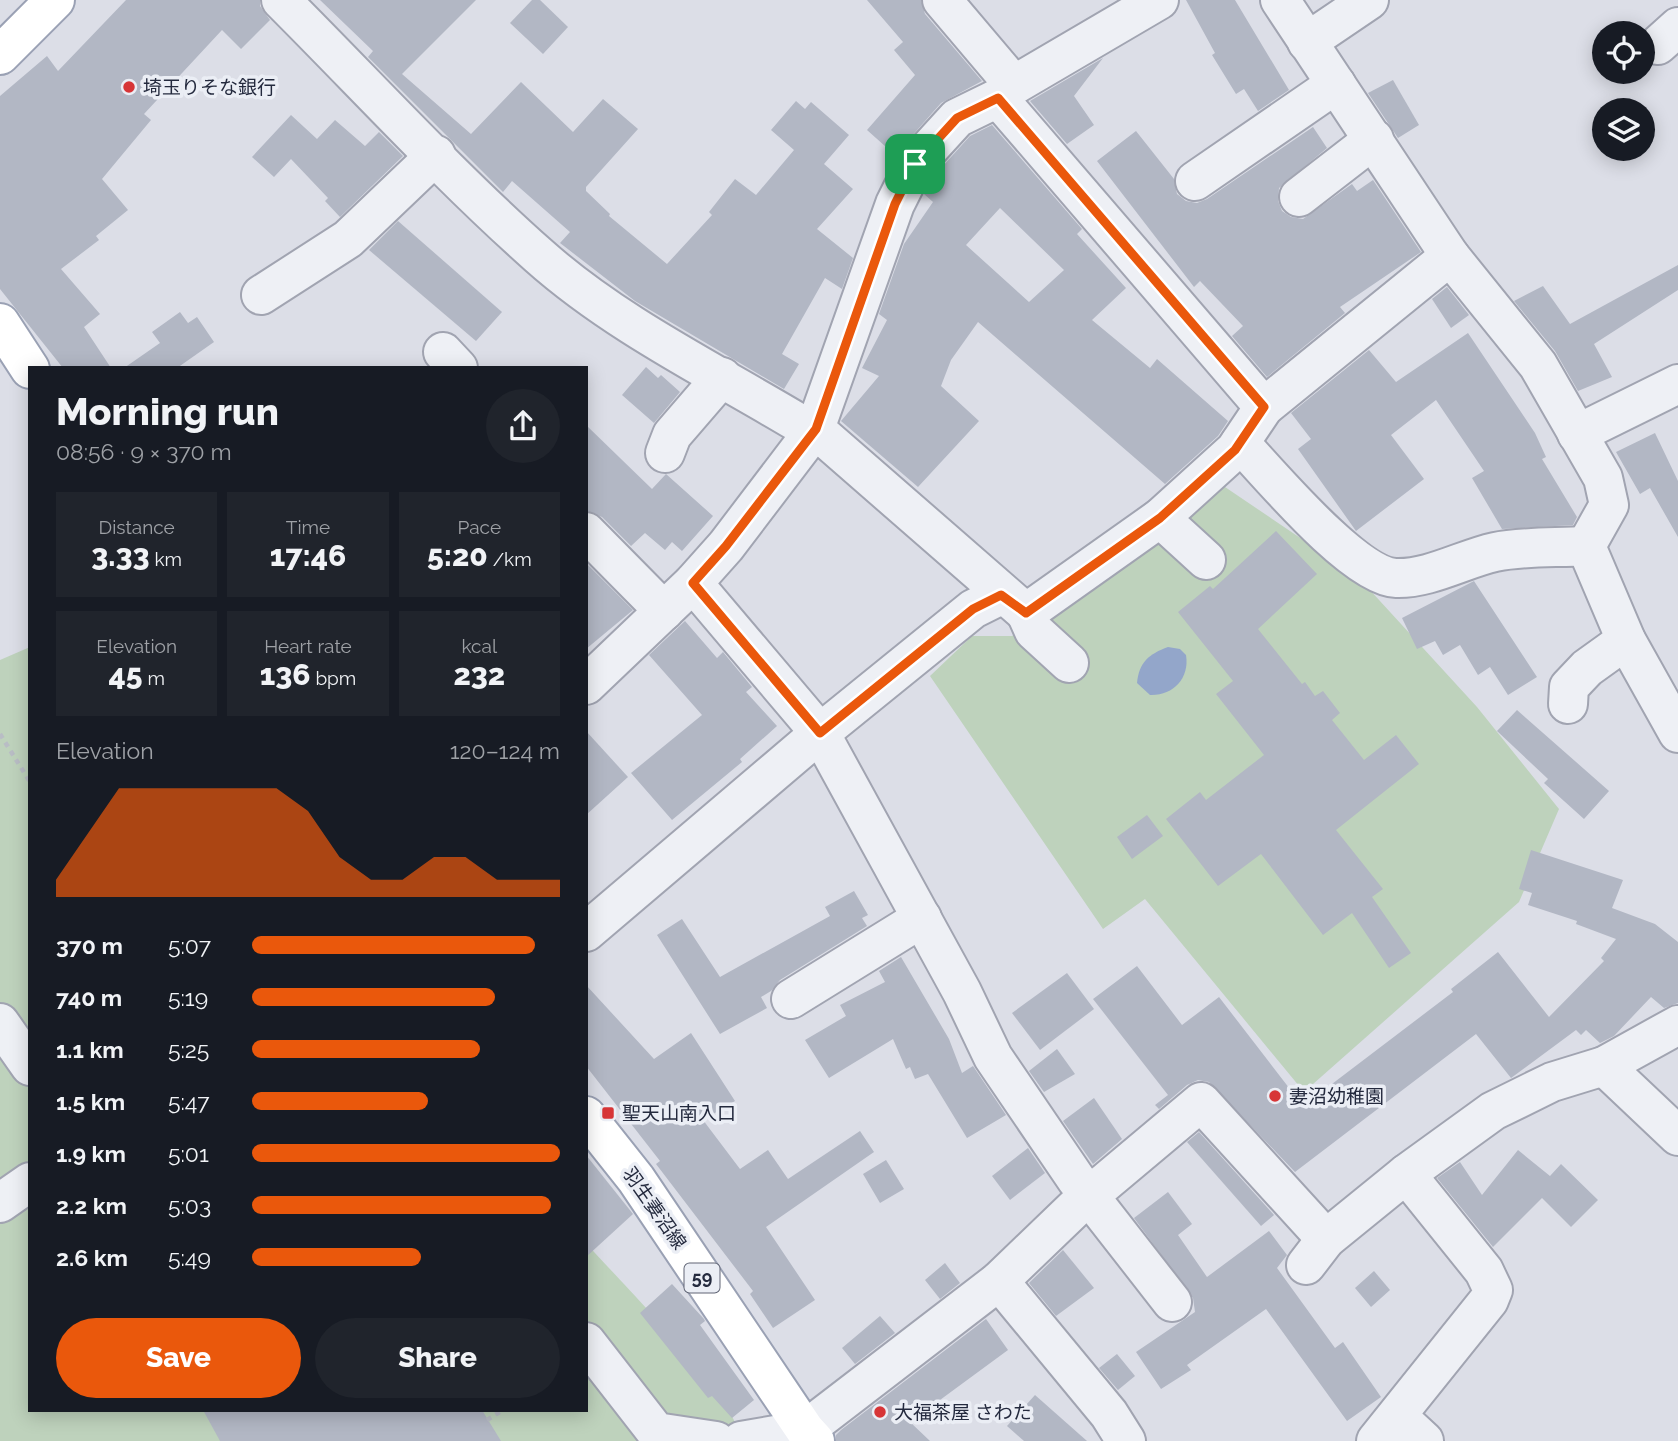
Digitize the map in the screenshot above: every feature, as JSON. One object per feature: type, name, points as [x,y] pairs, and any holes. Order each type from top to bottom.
[{"type":"main road","points":[[0,55],[55,0]]},
{"type":"main road","points":[[0,323],[28,366]]},
{"type":"main road","name":"羽生妻沼線","points":[[588,1119],[636,1180],[810,1436]]},
{"type":"street","points":[[281,0],[539,256],[608,307],[797,422],[816,429],[1013,604],[1034,631],[1069,663]]},
{"type":"street","points":[[942,0],[1006,92],[1264,407]]},
{"type":"street","points":[[588,683],[693,583],[726,546],[816,429],[895,204],[915,164],[957,118],[1006,92],[1159,0]]},
{"type":"street","points":[[1280,0],[1450,256],[1538,365],[1603,478],[1609,505],[1586,546]]},
{"type":"street","points":[[1307,43],[1369,0]]},
{"type":"street","points":[[1195,181],[1336,84]]},
{"type":"street","points":[[1299,197],[1374,139]]},
{"type":"street","points":[[261,295],[348,239],[436,155]]},
{"type":"street","points":[[588,930],[820,733],[973,609],[1013,604],[1160,518],[1240,443],[1264,407],[1450,256]]},
{"type":"street","points":[[665,453],[672,435],[722,377]]},
{"type":"street","points":[[1577,434],[1678,384]]},
{"type":"street","points":[[1240,443],[1319,526],[1365,568],[1395,578],[1419,575],[1496,552],[1586,546]]},
{"type":"street","points":[[1160,518],[1206,560]]},
{"type":"street","points":[[588,534],[664,611]]},
{"type":"street","points":[[1586,546],[1626,639],[1678,733]]},
{"type":"street","points":[[693,583],[820,733],[922,918],[993,1057],[1032,1118],[1172,1302]]},
{"type":"street","points":[[1568,704],[1569,687],[1587,668],[1626,639]]},
{"type":"street","points":[[791,999],[922,918]]},
{"type":"street","points":[[0,1023],[28,1063]]},
{"type":"street","points":[[741,1441],[810,1436],[999,1280],[1091,1195],[1200,1102],[1316,1252],[1406,1174],[1517,1098],[1552,1082],[1604,1066],[1678,1025]]},
{"type":"street","points":[[1604,1066],[1678,1136]]},
{"type":"street","points":[[1399,1433],[1493,1290],[1484,1271],[1406,1174]]},
{"type":"street","points":[[0,1203],[28,1183]]},
{"type":"street","points":[[999,1280],[1093,1394],[1126,1441]]},
{"type":"street","points":[[588,1345],[656,1432],[716,1441]]},
{"type":"path","points":[[0,734],[28,779]]},
{"type":"path","points":[[487,1420],[500,1412]]},
{"type":"green space","points":[[1225,487],[1358,577],[1477,707],[1559,809],[1519,902],[1304,1092],[1145,899],[1103,929],[930,676],[972,636],[1012,636]]},
{"type":"green space","points":[[28,648],[28,1412],[588,1412],[588,1245],[697,1367],[734,1419],[743,1441],[0,1441],[0,660]]},
{"type":"water","points":[[1168,647],[1180,649],[1186,655],[1185,672],[1172,689],[1158,695],[1150,695],[1137,683],[1140,670],[1150,656]]},
{"type":"building","points":[[126,0],[260,0],[260,6],[270,20],[241,49],[222,30],[144,114],[151,120],[102,179],[128,210],[96,236],[99,240],[61,269],[100,314],[84,327],[110,366],[61,366],[0,289],[0,96],[47,56],[58,71]]},
{"type":"building","points":[[320,0],[476,0],[402,74],[471,134],[521,82],[573,132],[603,99],[638,129],[586,187],[586,191],[609,216],[667,264],[712,215],[709,212],[735,179],[756,195],[794,150],[771,130],[796,101],[805,109],[811,102],[849,135],[824,164],[853,189],[817,229],[853,258],[842,289],[825,278],[782,354],[799,364],[784,389],[635,301],[560,243],[570,232],[512,181],[503,192],[368,57],[373,51]]},
{"type":"building","points":[[532,0],[540,0],[568,27],[543,54],[510,23]]},
{"type":"building","points":[[867,0],[921,0],[925,14],[982,81],[941,103],[895,155],[867,130],[915,75],[894,50],[903,42]]},
{"type":"building","points":[[1186,0],[1235,0],[1289,90],[1258,111],[1244,89],[1236,94],[1212,55],[1215,53]]},
{"type":"building","points":[[1103,58],[1074,96],[1094,125],[1067,144],[1030,101]]},
{"type":"building","points":[[1393,80],[1419,125],[1398,138],[1368,93]]},
{"type":"building","points":[[291,115],[317,139],[335,120],[365,146],[379,132],[403,156],[340,217],[325,201],[328,198],[291,159],[274,177],[252,157]]},
{"type":"building","points":[[992,125],[1082,229],[1077,234],[1126,288],[1092,320],[1150,368],[1157,359],[1228,421],[1218,436],[1165,484],[978,322],[951,360],[941,386],[979,421],[918,487],[841,421],[879,376],[862,368],[887,320],[879,314],[904,244],[933,202],[924,194],[933,177],[970,136]],"holes":[[[1000,208],[1064,270],[1029,302],[966,245]]]},
{"type":"building","points":[[1313,127],[1327,148],[1279,188],[1278,201],[1282,211],[1291,217],[1303,219],[1352,184],[1357,191],[1373,180],[1421,252],[1340,307],[1345,313],[1267,377],[1232,336],[1243,326],[1200,281],[1194,287],[1097,161],[1136,131],[1174,179],[1177,194],[1186,201],[1197,203],[1207,199]]},
{"type":"building","points":[[398,221],[502,312],[476,341],[369,250]]},
{"type":"building","points":[[1678,265],[1678,290],[1594,344],[1612,377],[1578,391],[1555,351],[1514,301],[1543,286],[1570,324]]},
{"type":"building","points":[[1447,287],[1469,315],[1451,328],[1432,299]]},
{"type":"building","points":[[180,312],[188,323],[197,317],[214,342],[180,366],[127,366],[160,343],[152,332]]},
{"type":"building","points":[[1468,333],[1535,433],[1546,457],[1542,459],[1577,517],[1573,525],[1502,529],[1472,478],[1484,471],[1436,400],[1391,435],[1424,479],[1356,531],[1298,449],[1311,439],[1291,413],[1369,350],[1396,382]]},
{"type":"building","points":[[646,367],[658,378],[661,375],[680,392],[654,423],[622,395]]},
{"type":"building","points":[[588,427],[652,489],[666,474],[713,516],[682,551],[672,542],[665,550],[645,533],[631,546],[602,517],[588,512]]},
{"type":"building","points":[[1655,433],[1678,481],[1678,537],[1650,488],[1640,494],[1616,452]]},
{"type":"building","points":[[1276,531],[1317,574],[1258,629],[1302,684],[1305,682],[1315,696],[1323,691],[1340,713],[1332,720],[1364,760],[1396,735],[1419,764],[1336,830],[1383,889],[1372,897],[1411,953],[1389,968],[1352,913],[1323,935],[1261,854],[1218,886],[1166,819],[1200,792],[1206,800],[1264,755],[1216,694],[1233,681],[1178,612],[1210,586],[1213,589]]},
{"type":"building","points":[[588,565],[633,610],[588,647]]},
{"type":"building","points":[[1474,581],[1537,677],[1508,695],[1490,667],[1478,675],[1460,645],[1443,655],[1435,641],[1417,649],[1402,618]]},
{"type":"building","points":[[685,621],[717,658],[723,652],[752,687],[746,692],[777,726],[740,759],[742,762],[672,820],[631,773],[702,715],[649,655]]},
{"type":"building","points":[[1517,710],[1609,791],[1584,819],[1544,783],[1548,779],[1497,731]]},
{"type":"building","points":[[588,733],[628,777],[588,813]]},
{"type":"building","points":[[1147,815],[1163,836],[1132,859],[1117,837]]},
{"type":"building","points":[[1531,850],[1623,880],[1612,908],[1655,924],[1678,942],[1678,1003],[1664,1008],[1651,997],[1614,1036],[1600,1043],[1586,1030],[1581,1035],[1576,1030],[1511,1078],[1476,1034],[1295,1172],[1209,1082],[1198,1080],[1187,1085],[1159,1109],[1155,1105],[1168,1095],[1093,999],[1137,966],[1182,1025],[1219,997],[1303,1106],[1453,992],[1451,989],[1498,952],[1549,1017],[1604,961],[1601,958],[1616,939],[1576,924],[1577,921],[1528,905],[1532,893],[1519,889]]},
{"type":"building","points":[[854,891],[868,915],[862,918],[867,926],[780,980],[771,991],[761,997],[767,1008],[720,1034],[657,935],[682,919],[720,977],[830,916],[825,907]]},
{"type":"building","points":[[901,957],[949,1039],[962,1073],[973,1066],[1006,1115],[967,1138],[928,1074],[915,1079],[910,1067],[906,1069],[893,1039],[829,1078],[805,1040],[846,1016],[840,1005],[885,982],[879,971]]},
{"type":"building","points":[[1067,973],[1094,1009],[1040,1050],[1012,1013]]},
{"type":"building","points":[[588,987],[654,1059],[691,1033],[735,1101],[703,1120],[740,1169],[768,1150],[788,1179],[860,1131],[874,1152],[766,1227],[815,1300],[773,1328],[750,1294],[753,1291],[656,1164],[660,1161],[588,1069]]},
{"type":"building","points":[[1057,1049],[1075,1074],[1044,1092],[1029,1071]]},
{"type":"building","points":[[1094,1098],[1122,1139],[1093,1164],[1063,1121]]},
{"type":"building","points":[[1199,1132],[1274,1215],[1261,1226],[1187,1142]]},
{"type":"building","points":[[1028,1148],[1045,1173],[1010,1200],[992,1176]]},
{"type":"building","points":[[1518,1150],[1550,1176],[1561,1164],[1598,1200],[1571,1227],[1542,1198],[1493,1247],[1437,1178],[1460,1162],[1482,1195]]},
{"type":"building","points":[[588,1158],[633,1214],[588,1255]]},
{"type":"building","points":[[886,1160],[904,1189],[880,1203],[863,1174]]},
{"type":"building","points":[[1168,1192],[1192,1224],[1178,1235],[1207,1277],[1269,1231],[1287,1255],[1277,1268],[1335,1348],[1343,1342],[1381,1397],[1347,1421],[1266,1309],[1187,1365],[1191,1370],[1161,1389],[1136,1352],[1195,1312],[1193,1298],[1134,1218]]},
{"type":"building","points":[[1063,1250],[1094,1288],[1056,1316],[1029,1283]]},
{"type":"building","points":[[945,1263],[960,1283],[940,1299],[925,1280]]},
{"type":"building","points":[[1374,1271],[1390,1290],[1371,1307],[1355,1288]]},
{"type":"building","points":[[672,1284],[704,1319],[700,1325],[754,1400],[732,1418],[712,1396],[708,1398],[640,1313]]},
{"type":"building","points":[[880,1316],[895,1333],[855,1364],[842,1348]]},
{"type":"building","points":[[986,1319],[1008,1350],[910,1422],[930,1441],[836,1441],[836,1435],[841,1430]]},
{"type":"building","points":[[1117,1354],[1135,1376],[1118,1390],[1099,1368]]},
{"type":"building","points":[[1035,1395],[1087,1441],[1024,1441],[1007,1426]]},
{"type":"building","points":[[204,1412],[483,1412],[501,1441],[220,1441]]},
{"type":"place","name":"埼玉りそな銀行","points":[[129,87]]},
{"type":"place","name":"妻沼幼稚園","points":[[1275,1096]]},
{"type":"place","name":"聖天山南入口","points":[[608,1113]]},
{"type":"place","name":"大福茶屋 さわた","points":[[880,1412]]},
{"type":"route","points":[[998,98],[1264,407],[1235,450],[1160,518],[1026,613],[1001,595],[973,609],[820,733],[693,583],[726,546],[816,429],[895,204],[915,164],[957,118],[998,98]]}]
